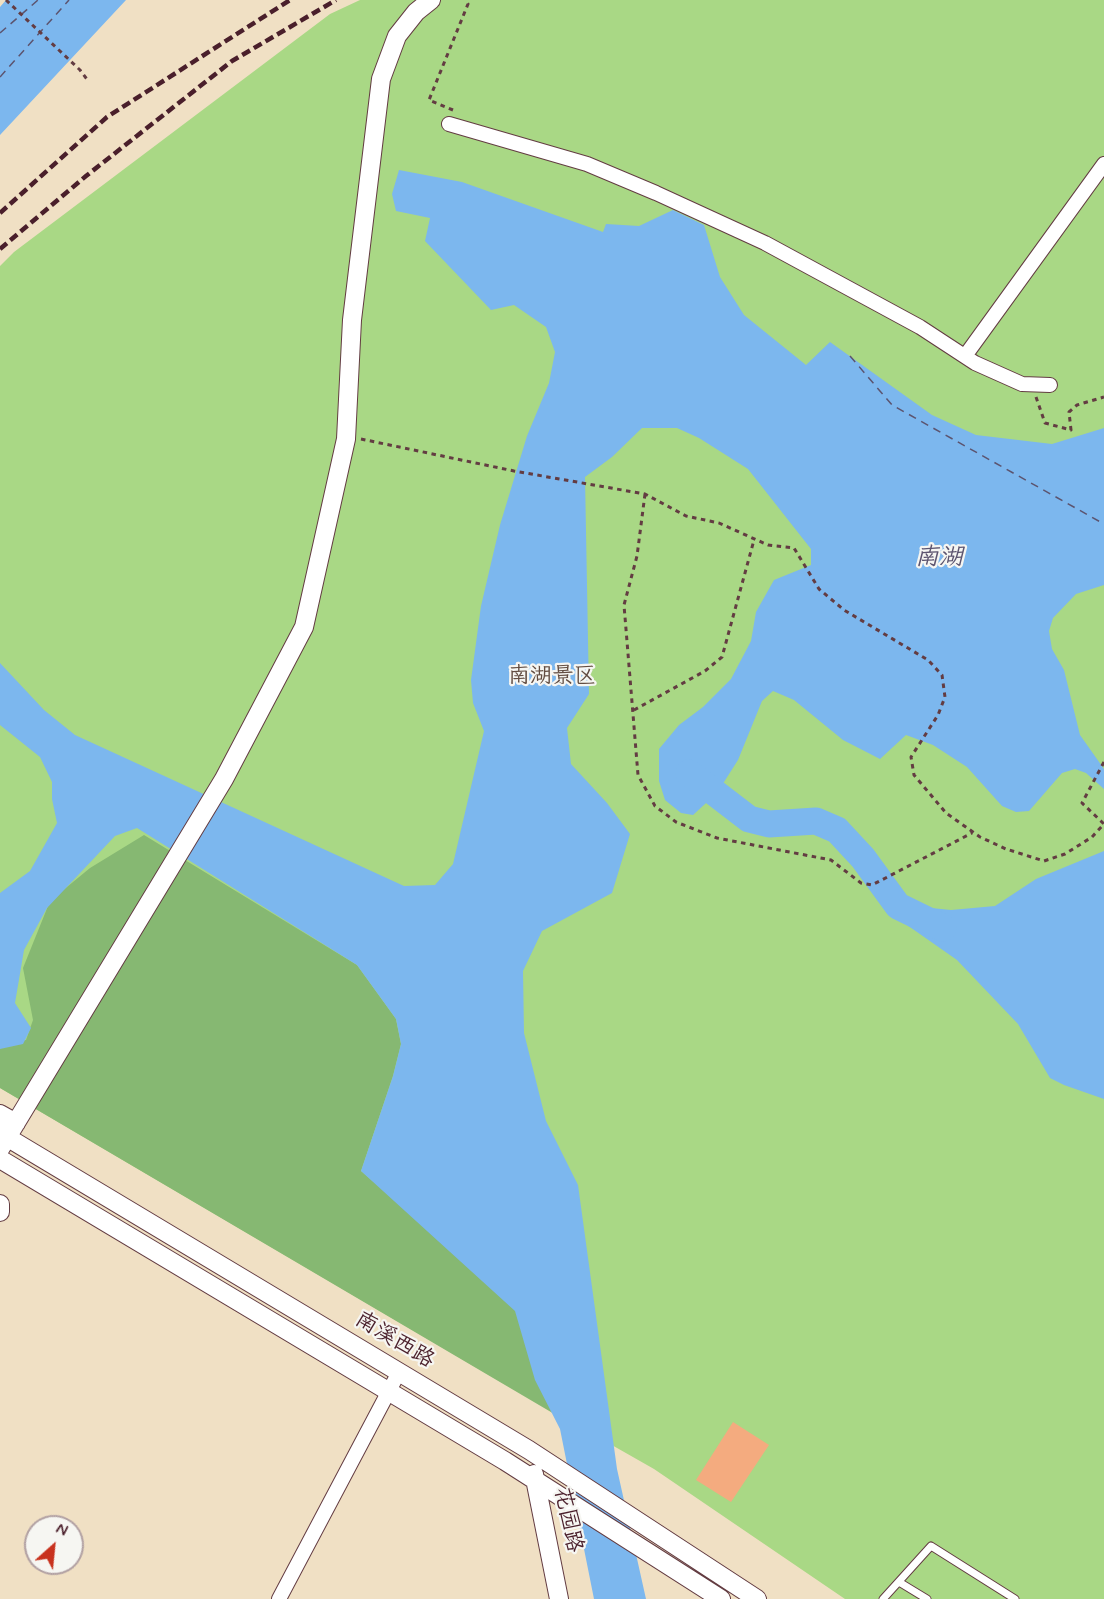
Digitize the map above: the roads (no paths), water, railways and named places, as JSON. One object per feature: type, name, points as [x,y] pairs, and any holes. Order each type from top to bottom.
[{"type":"main road","points":[[5,1131],[224,779],[304,627],[346,436],[352,320],[381,79],[397,36],[416,12],[431,0]]},
{"type":"main road","name":"南溪西路","points":[[5,1131],[536,1455],[757,1599]]},
{"type":"main road","name":"南溪西路","points":[[0,1159],[535,1481],[721,1599]]},
{"type":"main road","points":[[0,1204],[0,1212]]},
{"type":"main road","name":"花园路","points":[[536,1455],[535,1481],[559,1599]]},
{"type":"street","points":[[449,124],[587,164],[656,193],[765,243],[920,327],[965,356],[1022,384],[1050,385]]},
{"type":"street","points":[[965,356],[1104,164]]},
{"type":"street","points":[[279,1599],[399,1372]]},
{"type":"lane","points":[[883,1599],[931,1546],[1016,1599]]},
{"type":"lane","points":[[899,1582],[927,1599]]},
{"type":"water","points":[[6,0],[126,0],[0,135],[0,7]]},
{"type":"water","name":"南湖","points":[[399,170],[462,182],[603,232],[606,224],[639,226],[673,210],[704,225],[720,277],[744,315],[806,365],[830,342],[932,415],[976,435],[1052,444],[1104,428],[1104,585],[1076,594],[1053,618],[1049,631],[1052,649],[1064,670],[1080,735],[1104,769],[1104,789],[1086,773],[1075,769],[1062,773],[1029,811],[1016,812],[1002,806],[967,767],[933,745],[906,735],[880,759],[843,740],[794,700],[773,691],[762,701],[738,760],[717,793],[693,815],[681,813],[665,800],[659,781],[659,749],[679,725],[703,707],[731,679],[751,641],[756,612],[774,580],[811,565],[811,549],[748,469],[699,438],[677,428],[642,428],[612,457],[585,477],[589,694],[567,728],[571,764],[607,803],[630,834],[612,893],[542,931],[523,971],[524,1033],[546,1121],[578,1185],[617,1469],[646,1599],[594,1599],[560,1429],[535,1380],[515,1311],[361,1171],[393,1076],[401,1044],[396,1019],[357,965],[137,828],[115,836],[47,908],[24,950],[15,1003],[31,1028],[23,1044],[0,1049],[0,893],[30,871],[57,823],[52,799],[52,782],[40,757],[0,725],[0,663],[44,710],[75,735],[404,886],[435,885],[453,864],[484,731],[473,703],[471,680],[481,606],[500,525],[527,436],[549,383],[555,352],[546,327],[514,305],[491,310],[425,241],[430,218],[396,211],[392,194]]},
{"type":"water","points":[[1104,851],[1104,1099],[1050,1078],[1018,1024],[957,960],[907,925],[911,906],[951,910],[995,906],[1036,879]]},
{"type":"waterway","points":[[689,773],[749,819],[769,824],[816,821],[837,830],[863,858],[898,906],[943,928]]},
{"type":"railway","points":[[0,213],[107,117],[290,0]]},
{"type":"railway","points":[[0,249],[86,176],[232,61],[336,0]]},
{"type":"park label","name":"南湖景区","points":[[552,677]]}]
